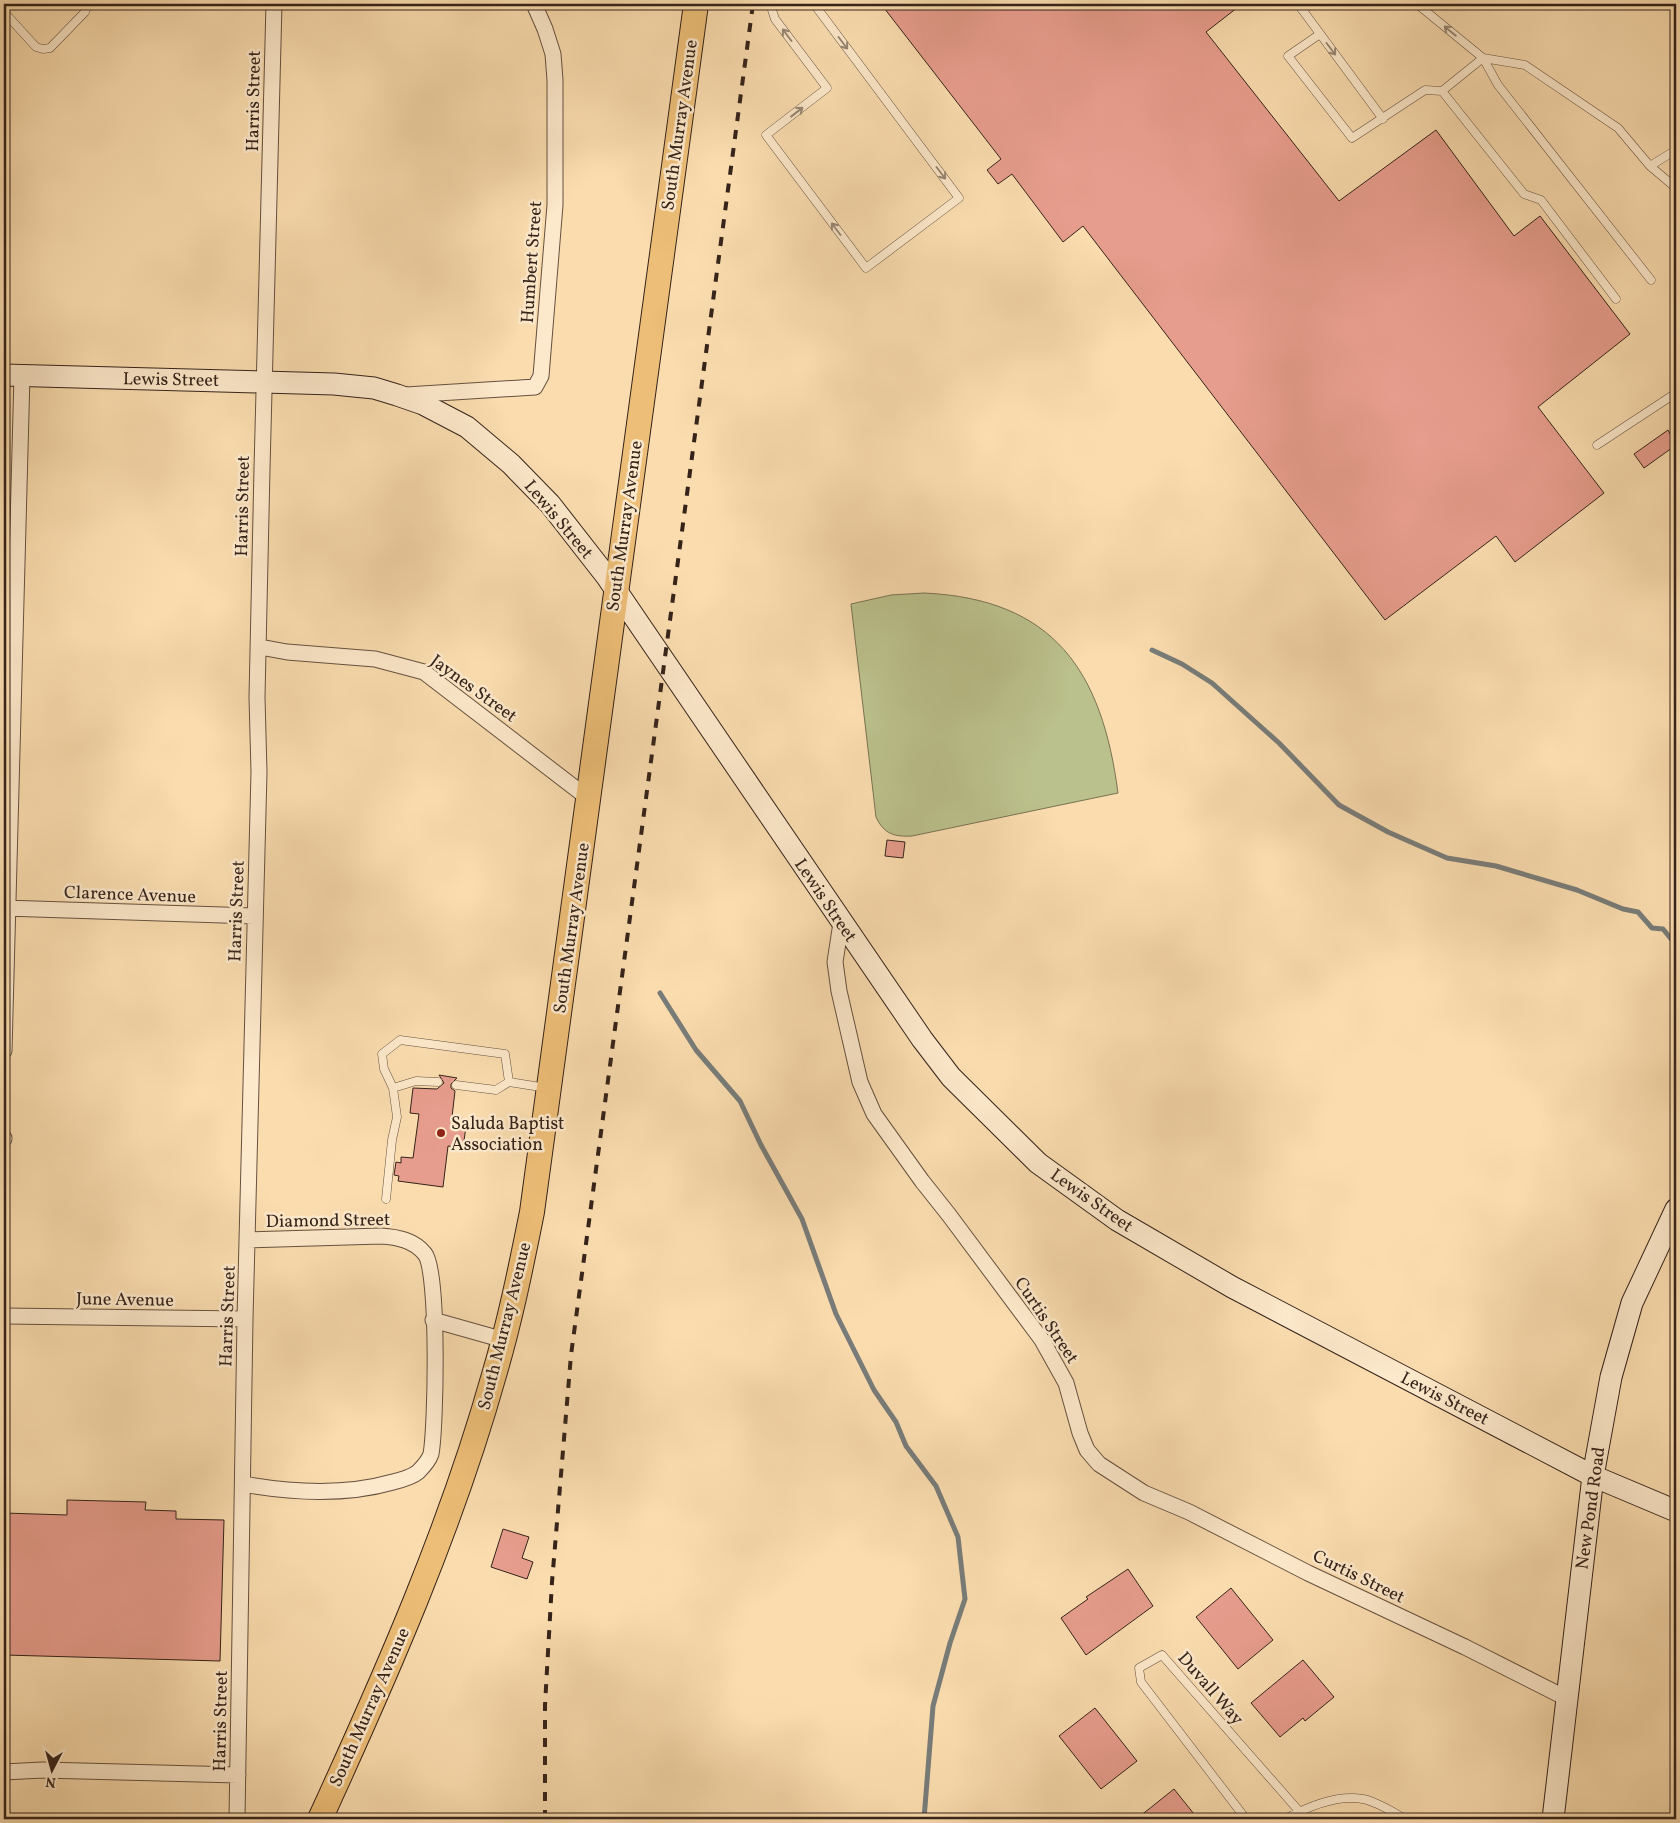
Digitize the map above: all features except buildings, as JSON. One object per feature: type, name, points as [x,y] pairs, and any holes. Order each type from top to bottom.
[{"type":"main road","name":"South Murray Avenue","points":[[320,1819],[360,1732],[425,1578],[474,1440],[504,1340],[532,1212],[696,4]]},
{"type":"street","name":"Harris Street","points":[[237,1819],[264,381],[274,4]]},
{"type":"street","name":"Humbert Street","points":[[397,395],[535,387],[541,376],[554,205],[555,80],[553,54],[546,29],[534,4]]},
{"type":"street","name":"Lewis Street","points":[[13,375],[264,381],[374,388],[423,404],[467,427],[511,464],[550,504],[616,590],[894,1001],[952,1077],[1038,1163],[1117,1220],[1232,1287],[1593,1476],[1676,1511]]},
{"type":"street","points":[[4,1051],[13,375]]},
{"type":"street","name":"Jaynes Street","points":[[260,647],[287,652],[375,659],[424,672],[588,798]]},
{"type":"street","name":"Clarence Avenue","points":[[6,908],[254,916]]},
{"type":"street","name":"Curtis Street","points":[[841,923],[835,962],[838,991],[860,1082],[874,1114],[1042,1340],[1066,1383],[1083,1442],[1099,1464],[1144,1493],[1197,1515],[1308,1573],[1465,1647],[1566,1698]]},
{"type":"street","name":"New Pond Road","points":[[1553,1819],[1593,1476],[1611,1377],[1632,1303],[1676,1209]]},
{"type":"street","name":"Diamond Street","points":[[243,1484],[267,1488],[342,1492],[375,1488],[417,1473],[430,1457],[434,1427],[436,1382],[433,1277],[426,1256],[416,1246],[398,1237],[248,1240]]},
{"type":"street","name":"June Avenue","points":[[4,1316],[245,1319]]},
{"type":"street","points":[[433,1320],[504,1340]]},
{"type":"street","points":[[4,1772],[42,1770],[238,1775]]},
{"type":"lane","points":[[4,12],[36,47],[43,49],[50,48],[85,12],[88,4]]},
{"type":"lane","points":[[773,4],[772,10],[775,19],[827,88],[766,135],[866,268],[959,198],[814,4]]},
{"type":"lane","points":[[1312,4],[1300,7],[1384,119]]},
{"type":"lane","points":[[1417,4],[1483,58],[1498,85],[1651,280]]},
{"type":"lane","points":[[1320,34],[1288,56],[1352,138],[1384,119],[1425,90],[1442,91],[1483,58],[1525,65],[1618,128],[1650,166],[1676,188]]},
{"type":"lane","points":[[1442,91],[1524,194],[1541,200],[1616,299]]},
{"type":"lane","points":[[1650,166],[1676,150]]},
{"type":"lane","points":[[1597,445],[1676,393]]},
{"type":"lane","points":[[386,1199],[392,1140],[397,1117],[392,1088],[384,1069],[382,1054],[400,1040],[504,1054],[509,1082]]},
{"type":"lane","points":[[392,1088],[416,1081],[438,1082]]},
{"type":"lane","points":[[456,1085],[496,1090],[509,1082],[549,1088]]},
{"type":"lane","name":"Duvall Way","points":[[1246,1819],[1141,1682],[1139,1668],[1162,1655],[1299,1811]]},
{"type":"lane","points":[[1285,1819],[1299,1811],[1331,1800],[1363,1799],[1389,1809],[1405,1819]]},
{"type":"green space","points":[[924,593],[969,598],[1007,610],[1038,627],[1064,649],[1084,678],[1099,711],[1110,750],[1118,793],[912,836],[895,835],[882,827],[876,817],[851,604],[891,595]]},
{"type":"waterway","points":[[1152,650],[1182,664],[1212,683],[1279,743],[1339,805],[1388,832],[1447,858],[1496,866],[1577,890],[1623,909],[1638,912],[1652,928],[1663,929],[1676,945]]},
{"type":"waterway","points":[[660,993],[696,1050],[740,1101],[761,1145],[802,1219],[836,1314],[874,1390],[896,1422],[906,1446],[936,1486],[958,1537],[965,1599],[950,1643],[933,1706],[924,1819]]},
{"type":"railway","points":[[545,1819],[545,1705],[552,1582],[571,1355],[753,4]]},
{"type":"place","name":"Saluda Baptist Association","points":[[441,1133]]}]
